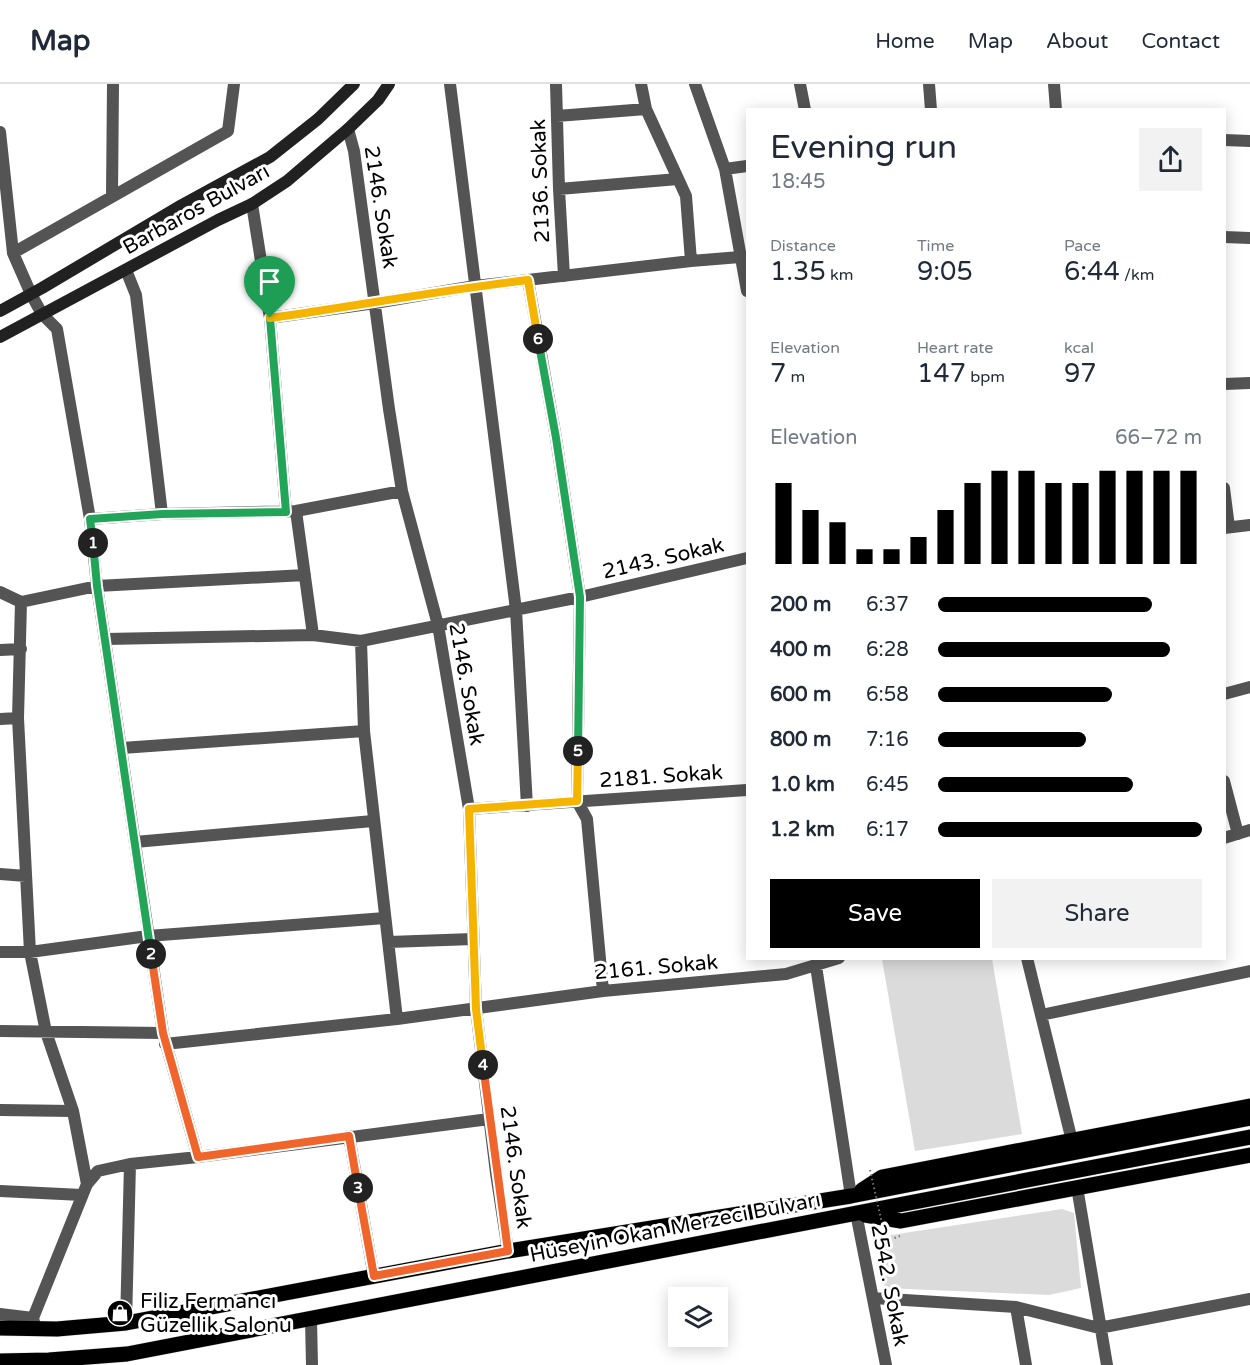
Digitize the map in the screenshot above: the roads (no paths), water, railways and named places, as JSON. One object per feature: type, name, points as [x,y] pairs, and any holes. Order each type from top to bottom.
[{"type":"main road","points":[[851,1196],[882,1177],[1250,1106]]},
{"type":"main road","name":"Hüseyin Okan Merzeci Bulvarı","points":[[0,1328],[35,1324],[126,1323],[508,1251],[851,1196],[1250,1118]]},
{"type":"main road","name":"Hüseyin Okan Merzeci Bulvarı","points":[[9,1362],[127,1354],[1250,1137]]},
{"type":"main road","points":[[856,1213],[901,1221],[1250,1155]]},
{"type":"street","points":[[112,196],[113,84]]},
{"type":"street","points":[[13,253],[228,131],[234,84]]},
{"type":"street","name":"Barbaros Bulvarı","points":[[0,311],[182,205],[270,157],[318,119],[354,84]]},
{"type":"street","name":"Barbaros Bulvarı","points":[[0,337],[252,204],[287,181],[348,129],[378,100],[389,84]]},
{"type":"street","points":[[450,84],[516,610],[527,806]]},
{"type":"street","name":"2136. Sokak","points":[[556,84],[564,276]]},
{"type":"street","points":[[641,84],[646,109],[686,196],[692,261]]},
{"type":"street","points":[[695,84],[725,169],[746,286]]},
{"type":"street","points":[[800,84],[805,108]]},
{"type":"street","points":[[929,84],[931,108]]},
{"type":"street","points":[[1053,84],[1056,108]]},
{"type":"street","points":[[557,116],[646,109]]},
{"type":"street","name":"2146. Sokak","points":[[348,129],[354,151],[388,410],[402,491],[438,625],[469,809],[476,1009],[508,1251]]},
{"type":"street","points":[[0,132],[4,208],[13,253],[42,314],[57,329],[90,519],[97,586],[164,1039],[198,1157]]},
{"type":"street","points":[[1226,140],[1250,141]]},
{"type":"street","points":[[725,169],[746,166]]},
{"type":"street","points":[[559,189],[678,180]]},
{"type":"street","points":[[252,204],[270,318],[291,511],[305,574],[313,635]]},
{"type":"street","points":[[1226,237],[1250,238]]},
{"type":"street","points":[[270,318],[475,286],[740,257]]},
{"type":"street","points":[[126,270],[136,295],[162,514]]},
{"type":"street","points":[[528,280],[556,438],[580,597],[577,801],[587,819],[603,991]]},
{"type":"street","points":[[1226,384],[1250,383]]},
{"type":"street","points":[[90,519],[162,514],[291,511],[402,491]]},
{"type":"street","points":[[1226,527],[1250,525]]},
{"type":"street","name":"2143. Sokak","points":[[106,639],[313,635],[361,641],[580,597],[746,558]]},
{"type":"street","points":[[1,588],[21,602],[97,586],[305,574]]},
{"type":"street","points":[[21,602],[18,718],[30,952],[46,1032],[73,1111],[85,1189]]},
{"type":"street","points":[[361,641],[364,730],[397,1019]]},
{"type":"street","points":[[0,650],[21,649]]},
{"type":"street","points":[[1226,693],[1250,687]]},
{"type":"street","points":[[0,719],[18,718]]},
{"type":"street","points":[[122,748],[364,730]]},
{"type":"street","points":[[1226,786],[1244,832],[1226,837]]},
{"type":"street","name":"2181. Sokak","points":[[469,809],[746,790]]},
{"type":"street","points":[[135,842],[373,821]]},
{"type":"street","points":[[0,874],[26,876]]},
{"type":"street","points":[[0,952],[30,952],[148,936],[385,918]]},
{"type":"street","points":[[389,942],[473,939]]},
{"type":"street","name":"2161. Sokak","points":[[0,1031],[164,1039],[397,1019],[603,991],[786,975],[800,964],[816,966],[833,960]]},
{"type":"street","points":[[1027,960],[1072,1141]]},
{"type":"street","points":[[816,966],[851,1196]]},
{"type":"street","points":[[1041,1015],[1250,971]]},
{"type":"street","points":[[0,1110],[73,1111]]},
{"type":"street","points":[[0,1314],[35,1324],[85,1189],[98,1171],[130,1164],[489,1119]]},
{"type":"street","points":[[349,1136],[374,1276]]},
{"type":"street","points":[[126,1323],[130,1164]]},
{"type":"street","points":[[1077,1187],[1107,1365]]},
{"type":"street","points":[[0,1191],[85,1189]]},
{"type":"street","name":"2542. Sokak","points":[[856,1213],[886,1365]]},
{"type":"street","points":[[873,1298],[1016,1307],[1100,1328],[1250,1299]]},
{"type":"street","points":[[1016,1307],[1026,1365]]},
{"type":"street","points":[[311,1319],[312,1365]]},
{"type":"place","name":"Filiz Fermancı Güzellik Salonu","points":[[120,1313]]}]
